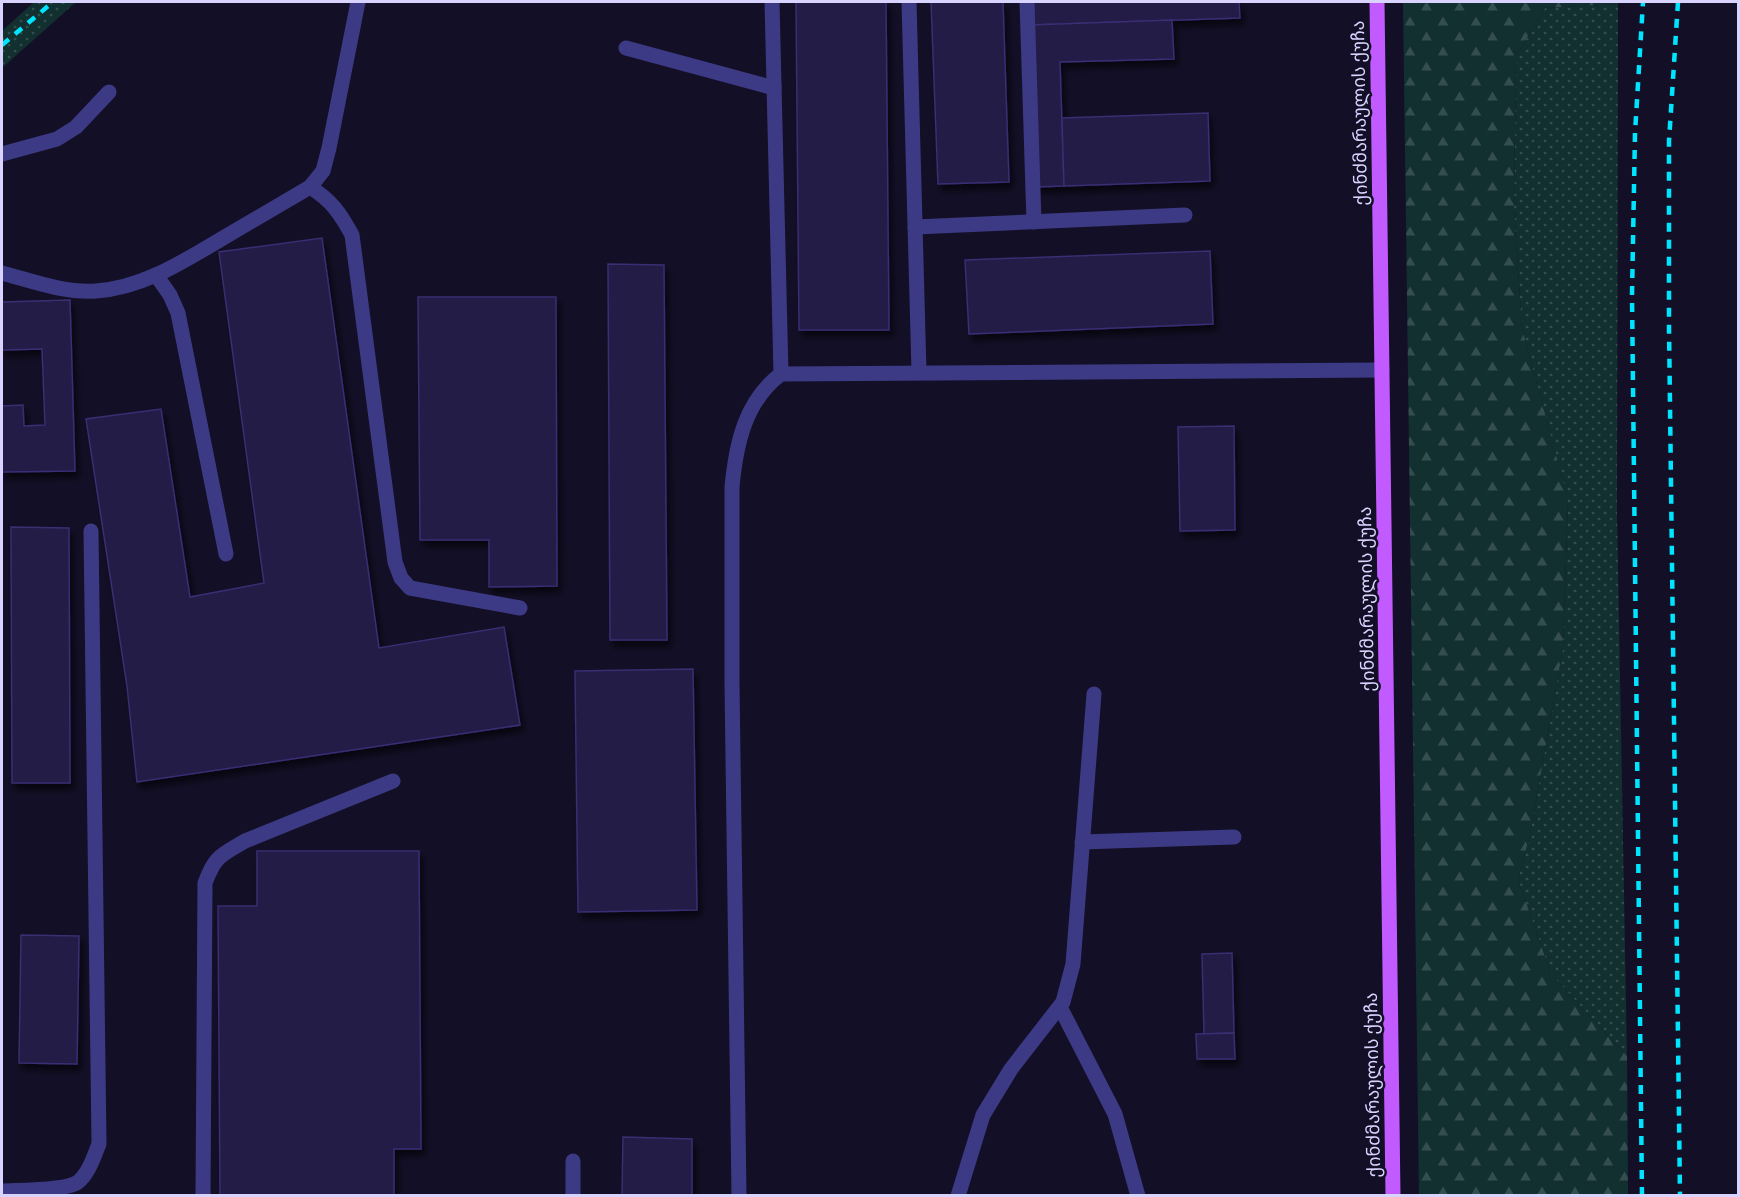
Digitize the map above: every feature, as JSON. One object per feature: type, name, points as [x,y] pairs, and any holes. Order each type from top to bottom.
[{"type":"main road","name":"ქინძმარაულის ქუჩა","points":[[1377,2],[1393,1196]]},
{"type":"street","points":[[2,273],[65,290],[96,291],[123,287],[156,275],[310,187],[323,171],[329,148],[358,2]]},
{"type":"street","points":[[772,2],[781,374]]},
{"type":"street","points":[[909,2],[919,372]]},
{"type":"street","points":[[1027,2],[1034,222]]},
{"type":"street","points":[[626,48],[774,88]]},
{"type":"street","points":[[2,154],[57,139],[76,126],[109,92]]},
{"type":"street","points":[[310,187],[329,200],[342,216],[352,235],[395,562],[401,578],[411,588],[520,608]]},
{"type":"street","points":[[915,227],[1185,214]]},
{"type":"street","points":[[156,275],[170,295],[178,313],[226,555]]},
{"type":"street","points":[[739,1196],[732,684],[732,487],[735,459],[754,402],[767,385],[781,374],[1382,370]]},
{"type":"street","points":[[12,1192],[77,1183],[89,1168],[99,1144],[91,531]]},
{"type":"street","points":[[958,1196],[983,1115],[1011,1069],[1063,1002],[1073,964],[1094,694]]},
{"type":"street","points":[[203,1196],[206,883],[212,865],[225,852],[245,841],[393,781]]},
{"type":"street","points":[[1082,842],[1234,837]]},
{"type":"street","points":[[1060,1006],[1115,1114],[1138,1196]]},
{"type":"street","points":[[573,1161],[573,1196]]},
{"type":"green space","points":[[34,2],[76,2],[2,68],[2,31]]},
{"type":"green space","points":[[1403,2],[1619,2],[1618,4],[1545,8],[1516,56],[1514,210],[1522,328],[1568,500],[1563,648],[1530,835],[1518,879],[1551,974],[1627,1056],[1628,1195],[1419,1195]]},
{"type":"green space","points":[[1618,4],[1617,513],[1627,1056],[1551,974],[1518,879],[1530,835],[1563,648],[1568,501],[1522,328],[1514,210],[1516,56],[1545,8]]},
{"type":"building","points":[[796,2],[886,2],[889,330],[799,330]]},
{"type":"building","points":[[931,2],[1003,2],[1009,182],[938,184]]},
{"type":"building","points":[[1029,2],[1239,2],[1240,18],[1030,25]]},
{"type":"building","points":[[1172,20],[1174,59],[1060,62],[1064,186],[1035,187],[1030,25]]},
{"type":"building","points":[[1208,113],[1210,181],[1064,186],[1062,118]]},
{"type":"building","points":[[322,238],[379,648],[504,627],[520,725],[137,782],[127,686],[86,419],[161,409],[190,597],[264,583],[219,252]]},
{"type":"building","points":[[1210,251],[1213,324],[969,334],[965,260]]},
{"type":"building","points":[[608,264],[664,265],[667,640],[610,640]]},
{"type":"building","points":[[418,297],[556,297],[557,586],[489,587],[489,540],[420,540]]},
{"type":"building","points":[[70,300],[75,471],[2,472],[2,406],[23,405],[24,426],[45,425],[42,349],[2,350],[2,302]]},
{"type":"building","points":[[1234,426],[1235,530],[1180,531],[1178,427]]},
{"type":"building","points":[[11,527],[69,528],[70,783],[12,783]]},
{"type":"building","points":[[693,669],[697,910],[578,912],[575,671]]},
{"type":"building","points":[[257,851],[419,851],[421,1149],[394,1149],[394,1196],[220,1196],[218,906],[257,906]]},
{"type":"building","points":[[21,935],[79,936],[77,1064],[19,1063]]},
{"type":"building","points":[[1232,953],[1234,1033],[1204,1034],[1202,954]]},
{"type":"building","points":[[1234,1033],[1235,1059],[1197,1059],[1196,1034]]},
{"type":"building","points":[[623,1137],[692,1139],[692,1196],[622,1196]]},
{"type":"railway","points":[[2,45],[53,2]]},
{"type":"railway","points":[[1642,1196],[1632,295],[1635,133],[1643,2]]},
{"type":"railway","points":[[1678,2],[1669,141],[1669,326],[1680,1196]]}]
